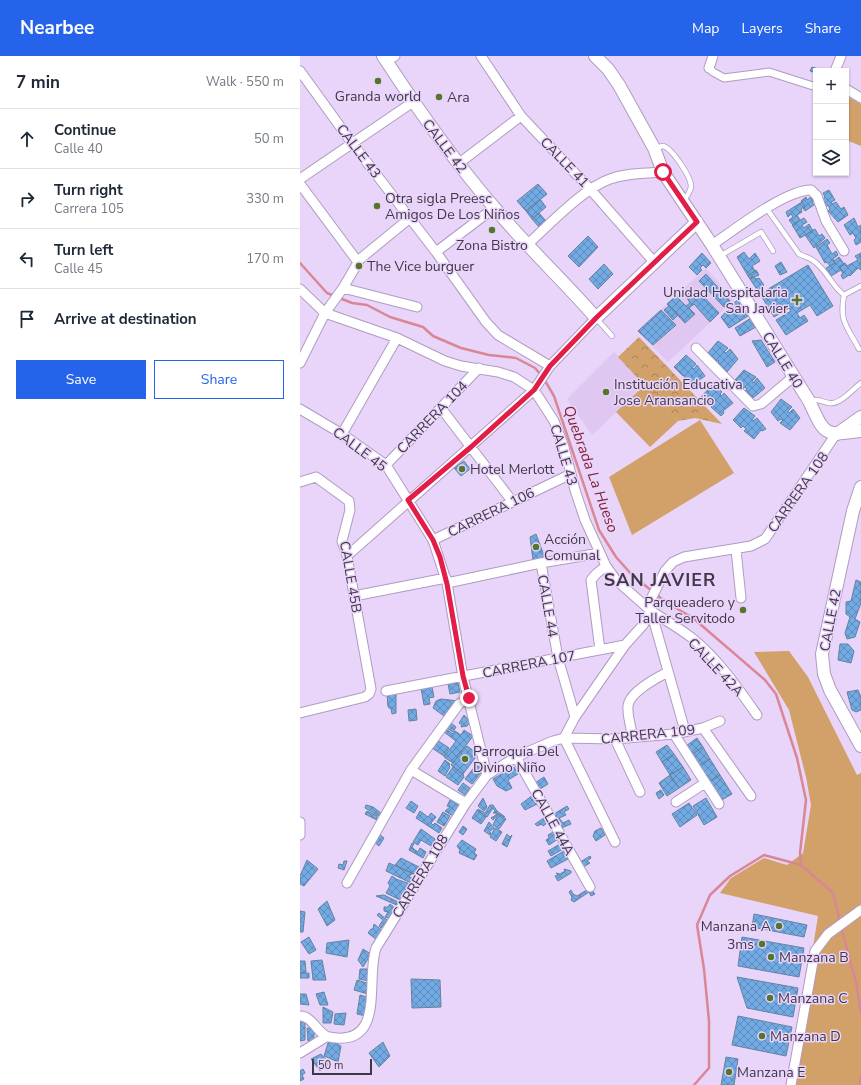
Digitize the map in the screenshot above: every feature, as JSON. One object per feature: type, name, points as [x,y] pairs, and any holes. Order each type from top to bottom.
[{"type":"street","name":"CALLE 41","points":[[481,56],[521,116],[590,189],[656,263]]},
{"type":"street","name":"CALLE 40","points":[[595,56],[613,76],[654,148],[663,172],[719,256],[809,401],[821,425],[826,432],[836,434]]},
{"type":"street","points":[[713,56],[709,68],[724,78],[769,72],[813,86]]},
{"type":"street","points":[[836,68],[841,56]]},
{"type":"street","name":"CALLE 42","points":[[388,58],[413,102],[458,164],[494,208],[596,318]]},
{"type":"street","name":"CALLE 43","points":[[300,71],[352,143],[436,252],[486,322],[498,335],[550,366]]},
{"type":"street","points":[[849,91],[861,98]]},
{"type":"street","points":[[300,179],[413,102]]},
{"type":"street","points":[[458,164],[521,116]]},
{"type":"street","points":[[528,244],[590,189],[610,179],[636,174],[663,172]]},
{"type":"street","points":[[300,184],[358,262]]},
{"type":"street","points":[[712,245],[767,209],[803,190],[811,190],[816,196],[826,221],[844,250]]},
{"type":"street","points":[[436,252],[494,208]]},
{"type":"street","points":[[300,363],[325,314],[358,262],[410,218]]},
{"type":"street","points":[[347,556],[408,500],[471,447],[534,390],[550,366],[596,318],[656,263],[697,222]]},
{"type":"street","name":"CALLE 43","points":[[300,289],[325,314],[397,338],[445,361],[461,366],[479,368],[514,378],[534,390],[554,421],[564,447],[585,520],[606,566],[616,580],[651,611]]},
{"type":"street","points":[[342,289],[417,307]]},
{"type":"street","points":[[342,434],[397,338]]},
{"type":"street","points":[[696,348],[754,406],[761,404],[793,377]]},
{"type":"street","name":"CARRERA 104","points":[[386,465],[479,368]]},
{"type":"street","name":"CALLE 45","points":[[300,408],[342,434],[386,465],[433,540],[446,581],[463,676],[487,775]]},
{"type":"street","points":[[442,408],[512,501]]},
{"type":"street","name":"CARRERA 108","points":[[564,738],[575,717],[625,645],[643,625],[651,611],[652,597],[657,586],[665,571],[673,562],[684,557],[736,550],[751,546],[765,539],[836,434],[861,417]]},
{"type":"street","points":[[836,434],[861,431]]},
{"type":"street","name":"CARRERA 106","points":[[433,540],[512,501],[572,474]]},
{"type":"street","name":"CALLE 45B","points":[[300,482],[316,478],[350,501],[350,510],[342,541],[347,556],[370,690],[369,694],[365,697],[300,714]]},
{"type":"street","name":"CALLE 42","points":[[861,487],[852,511],[822,654],[824,674],[830,690],[861,746]]},
{"type":"street","points":[[736,550],[741,598]]},
{"type":"street","points":[[354,596],[600,553]]},
{"type":"street","name":"CALLE 44","points":[[541,564],[558,658],[575,717]]},
{"type":"street","points":[[600,650],[591,580],[606,566]]},
{"type":"street","points":[[651,611],[685,732]]},
{"type":"street","name":"CALLE 42A","points":[[651,611],[692,639],[709,655],[732,681],[758,715]]},
{"type":"street","name":"CARRERA 107","points":[[386,691],[625,645]]},
{"type":"street","points":[[632,737],[628,706],[631,698],[650,682],[668,672]]},
{"type":"street","points":[[346,883],[411,770],[456,708],[463,700],[469,698]]},
{"type":"street","name":"CARRERA 109","points":[[574,739],[615,739],[674,734],[703,728],[720,721]]},
{"type":"street","points":[[703,728],[751,796]]},
{"type":"street","points":[[674,734],[719,804]]},
{"type":"street","points":[[564,738],[615,842]]},
{"type":"street","name":"CARRERA 108","points":[[326,1037],[340,1039],[355,1036],[364,1029],[371,1008],[372,961],[376,948],[466,803],[487,775],[516,757],[553,741],[564,738],[574,739]]},
{"type":"street","points":[[615,739],[640,792]]},
{"type":"street","name":"CALLE 44A","points":[[516,757],[590,887]]},
{"type":"street","points":[[411,770],[466,803]]},
{"type":"street","points":[[676,802],[705,783]]},
{"type":"street","points":[[300,822],[300,835]]},
{"type":"street","points":[[791,1085],[815,951],[828,934],[861,910]]},
{"type":"street","points":[[300,1016],[303,1016],[312,1022],[326,1037],[300,1053]]},
{"type":"lane","points":[[654,148],[663,146],[671,150],[690,180],[690,190],[683,202]]},
{"type":"lane","points":[[767,209],[799,254],[817,262],[838,290],[844,295]]},
{"type":"lane","points":[[719,256],[761,232],[773,251]]},
{"type":"lane","points":[[844,295],[861,286]]},
{"type":"lane","points":[[844,295],[841,310],[843,319],[859,349]]},
{"type":"lane","name":"CALLE 42","points":[[596,318],[612,336]]},
{"type":"lane","points":[[809,401],[817,399],[830,403],[837,402],[861,383]]},
{"type":"shaded area","points":[[706,268],[734,300],[668,362],[637,331]]},
{"type":"shaded area","name":"Institución Educativa Jose Aransancio","points":[[614,352],[645,385],[592,435],[567,399]]},
{"type":"green space","points":[[849,98],[861,104],[861,146],[849,141]]},
{"type":"green space","points":[[639,337],[722,424],[695,418],[678,421],[618,357]]},
{"type":"green space","points":[[645,385],[678,421],[650,447],[616,412]]},
{"type":"green space","points":[[700,420],[734,473],[632,535],[609,477]]},
{"type":"green space","points":[[789,651],[808,677],[857,775],[861,773],[861,1085],[791,1085],[818,916],[720,893],[731,878],[764,858],[787,865],[803,853],[811,805],[806,777],[789,710],[754,652]]},
{"type":"building","points":[[812,67],[815,68],[813,68],[813,72],[810,71]]},
{"type":"building","points":[[538,184],[547,194],[526,211],[517,201]]},
{"type":"building","points":[[829,190],[835,200],[831,202],[832,204],[836,202],[841,209],[844,207],[848,215],[838,222],[828,211],[830,209],[828,205],[825,207],[822,203],[824,202],[823,199],[825,197],[823,193]]},
{"type":"building","points":[[812,196],[814,200],[812,202],[814,205],[805,211],[803,208],[805,206],[801,201],[806,197],[807,200]]},
{"type":"building","points":[[540,199],[546,207],[532,219],[526,211]]},
{"type":"building","points":[[802,202],[805,206],[801,209],[802,212],[797,215],[800,220],[793,225],[789,220],[793,217],[791,214],[788,217],[786,212]]},
{"type":"building","points":[[539,213],[546,221],[539,227],[532,219]]},
{"type":"building","points":[[804,218],[807,222],[802,225],[804,228],[809,224],[813,231],[800,238],[792,225]]},
{"type":"building","points":[[854,218],[858,227],[861,225],[861,242],[856,245],[854,240],[856,238],[853,233],[850,235],[844,225]]},
{"type":"building","points":[[815,229],[819,236],[822,234],[825,238],[814,248],[805,235]]},
{"type":"building","points":[[588,236],[598,247],[579,267],[568,256]]},
{"type":"building","points":[[827,239],[830,243],[827,245],[832,254],[836,251],[838,255],[833,259],[835,263],[830,266],[827,262],[825,263],[816,247]]},
{"type":"building","points":[[744,252],[749,259],[755,253],[760,261],[752,266],[755,271],[748,276],[737,257]]},
{"type":"building","points":[[702,253],[711,263],[706,268],[703,265],[700,268],[702,270],[697,275],[689,267]]},
{"type":"building","points":[[861,253],[861,270],[858,268],[850,276],[849,275],[843,279],[841,275],[843,274],[839,267],[845,263],[847,266],[858,260],[855,256]]},
{"type":"building","points":[[839,257],[844,264],[839,267],[841,270],[831,276],[826,268],[835,263],[834,261]]},
{"type":"building","points":[[781,262],[787,272],[780,275],[775,266]]},
{"type":"building","points":[[604,264],[613,274],[598,289],[589,279]]},
{"type":"building","name":"Unidad Hospitalaria San Javier","points":[[808,265],[833,306],[817,316],[810,305],[797,313],[800,318],[804,315],[808,321],[786,335],[776,320],[791,311],[789,308],[774,317],[760,294]]},
{"type":"building","points":[[756,270],[759,275],[750,279],[748,276]]},
{"type":"building","points":[[706,274],[730,301],[724,307],[699,281]]},
{"type":"building","points":[[753,277],[756,279],[759,278],[764,285],[758,291],[750,279]]},
{"type":"building","points":[[689,293],[696,300],[702,295],[719,313],[710,322],[694,304],[689,308],[695,314],[685,323],[667,304],[676,296],[686,306],[690,303],[686,296]]},
{"type":"building","points":[[737,300],[740,304],[736,306],[740,312],[744,310],[748,316],[729,328],[721,317]]},
{"type":"building","points":[[669,306],[678,315],[673,320],[664,310]]},
{"type":"building","points":[[661,310],[676,325],[653,345],[638,331]]},
{"type":"building","points":[[751,318],[756,327],[740,336],[735,328]]},
{"type":"building","points":[[761,340],[775,362],[767,367],[752,341]]},
{"type":"building","points":[[718,341],[728,348],[724,352],[726,353],[730,349],[738,359],[727,372],[717,363],[719,361],[718,360],[715,363],[707,354]]},
{"type":"building","points":[[686,355],[696,364],[692,368],[694,369],[697,365],[705,376],[695,383],[697,384],[693,387],[684,378],[685,375],[683,376],[674,367]]},
{"type":"building","points":[[744,370],[756,377],[752,381],[753,383],[757,378],[765,388],[753,398],[745,391],[747,389],[745,387],[743,389],[735,380]]},
{"type":"building","points":[[713,384],[722,392],[720,394],[722,396],[724,393],[733,403],[723,411],[724,413],[721,416],[711,407],[714,404],[712,402],[710,405],[701,397]]},
{"type":"building","points":[[781,399],[792,407],[788,411],[789,413],[793,409],[800,418],[790,430],[780,423],[783,420],[781,419],[778,421],[771,412]]},
{"type":"building","points":[[744,408],[755,416],[752,420],[753,421],[757,418],[766,429],[761,430],[754,439],[744,431],[746,429],[743,426],[741,428],[733,420]]},
{"type":"building","name":"Hotel Merlott","points":[[464,461],[470,469],[461,476],[454,468]]},
{"type":"building","name":"Acción Comunal","points":[[536,534],[545,558],[533,560],[530,537]]},
{"type":"building","points":[[856,580],[861,582],[861,603],[855,619],[860,622],[855,637],[847,639],[845,633],[850,617],[846,614],[846,602],[851,601]]},
{"type":"building","points":[[840,644],[848,644],[854,651],[851,663],[838,660]]},
{"type":"building","points":[[458,683],[460,692],[450,694],[448,684]]},
{"type":"building","points":[[432,687],[434,697],[429,698],[430,704],[424,705],[421,688]]},
{"type":"building","points":[[858,690],[861,697],[861,710],[856,712],[852,710],[847,692]]},
{"type":"building","points":[[396,693],[396,713],[392,714],[391,709],[388,707],[387,694]]},
{"type":"building","points":[[441,699],[458,701],[447,718],[433,708],[436,701]]},
{"type":"building","points":[[416,709],[417,720],[409,721],[408,710]]},
{"type":"building","points":[[464,715],[470,722],[467,726],[461,727],[462,725],[459,723]]},
{"type":"building","points":[[451,723],[456,727],[453,732],[447,728]]},
{"type":"building","points":[[446,729],[453,734],[455,731],[461,735],[464,730],[473,736],[453,763],[444,757],[456,741],[444,732]]},
{"type":"building","points":[[697,738],[703,747],[691,755],[686,746]]},
{"type":"building","points":[[437,740],[449,748],[444,756],[432,748]]},
{"type":"building","points":[[667,745],[674,754],[662,762],[656,752]]},
{"type":"building","name":"Parroquia Del Divino Niño","points":[[467,746],[478,754],[463,774],[451,765]]},
{"type":"building","points":[[703,747],[710,759],[698,766],[691,755]]},
{"type":"building","points":[[674,754],[683,767],[670,775],[662,762]]},
{"type":"building","points":[[710,759],[720,775],[709,782],[698,766]]},
{"type":"building","points":[[445,760],[450,764],[450,767],[445,776],[438,771]]},
{"type":"building","points":[[476,765],[483,770],[472,784],[465,779]]},
{"type":"building","points":[[453,767],[463,774],[464,777],[458,785],[446,777]]},
{"type":"building","points":[[514,767],[518,774],[508,780],[512,788],[506,791],[497,786],[493,779]]},
{"type":"building","points":[[683,767],[691,780],[679,788],[670,775]]},
{"type":"building","points":[[670,775],[679,788],[667,796],[659,783]]},
{"type":"building","points":[[720,775],[732,794],[720,801],[709,782]]},
{"type":"building","points":[[544,777],[548,784],[540,789],[535,783]]},
{"type":"building","points":[[463,783],[470,788],[465,795],[458,790]]},
{"type":"building","points":[[661,790],[664,795],[659,799],[656,793]]},
{"type":"building","points":[[533,795],[539,803],[525,810],[521,804]]},
{"type":"building","points":[[483,798],[487,807],[484,811],[478,806]]},
{"type":"building","points":[[706,798],[717,817],[704,825],[693,806]]},
{"type":"building","points":[[450,800],[460,803],[453,816],[445,811],[450,807],[447,806]]},
{"type":"building","points":[[411,801],[418,806],[414,813],[406,808]]},
{"type":"building","points":[[689,803],[697,815],[680,827],[672,814]]},
{"type":"building","points":[[366,805],[373,807],[381,813],[379,816],[365,808]]},
{"type":"building","points":[[490,805],[493,805],[497,811],[505,817],[498,814],[493,820],[491,818],[496,815],[496,813],[493,813],[495,811],[493,808],[487,817],[478,811],[478,809],[485,813]]},
{"type":"building","points":[[567,806],[569,809],[564,812],[566,815],[557,819],[554,814]]},
{"type":"building","points":[[477,810],[486,817],[481,824],[472,818]]},
{"type":"building","points":[[367,811],[377,816],[377,820],[365,814]]},
{"type":"building","points":[[420,811],[428,817],[431,813],[436,817],[431,823],[433,825],[435,823],[442,828],[439,833],[416,818]]},
{"type":"building","points":[[443,812],[450,816],[444,826],[437,822]]},
{"type":"building","points":[[498,814],[506,819],[499,829],[493,825]]},
{"type":"building","points":[[547,816],[550,821],[543,826],[542,824],[537,826],[535,824]]},
{"type":"building","points":[[559,818],[563,823],[569,820],[571,824],[559,829],[554,823]]},
{"type":"building","points":[[489,822],[494,828],[489,832],[491,833],[490,835],[484,831]]},
{"type":"building","points":[[463,826],[467,829],[463,835],[459,832]]},
{"type":"building","points":[[495,828],[502,832],[496,841],[490,837]]},
{"type":"building","points":[[601,828],[605,835],[596,841],[593,836],[595,831]]},
{"type":"building","points":[[421,829],[435,839],[431,846],[421,840],[418,845],[413,842]]},
{"type":"building","points":[[555,831],[558,839],[549,845],[546,840],[549,838],[548,835]]},
{"type":"building","points":[[379,834],[384,838],[379,846],[373,841]]},
{"type":"building","points":[[507,834],[510,837],[512,835],[507,847],[502,844]]},
{"type":"building","points":[[462,840],[476,849],[474,853],[477,855],[474,860],[459,853],[460,850],[457,846]]},
{"type":"building","points":[[412,843],[414,844],[412,847],[418,852],[420,848],[426,852],[423,858],[409,850]]},
{"type":"building","points":[[560,844],[563,849],[551,856],[548,851]]},
{"type":"building","points":[[564,851],[568,859],[551,868],[547,861]]},
{"type":"building","points":[[590,856],[591,858],[587,861],[590,863],[580,869],[577,864]]},
{"type":"building","points":[[401,858],[419,867],[414,874],[395,865]]},
{"type":"building","points":[[307,860],[318,869],[304,886],[300,884],[300,876]]},
{"type":"building","points":[[344,861],[347,861],[344,870],[338,868],[339,864],[343,865]]},
{"type":"building","points":[[389,863],[414,874],[411,874],[409,877],[413,878],[411,883],[386,871]]},
{"type":"building","points":[[564,869],[571,871],[571,873],[558,881],[555,876],[558,875],[556,873],[560,874],[565,871]]},
{"type":"building","points":[[392,876],[410,884],[402,901],[386,893],[390,886],[388,883]]},
{"type":"building","points":[[590,888],[595,894],[591,896],[589,892],[574,902],[571,900],[572,897],[569,892],[571,890],[573,894],[577,896]]},
{"type":"building","points":[[384,895],[400,903],[399,906],[376,896]]},
{"type":"building","points":[[327,901],[335,920],[327,926],[318,909]]},
{"type":"building","points":[[390,904],[395,908],[389,918],[385,917],[388,912],[384,911],[384,907],[388,907]]},
{"type":"building","points":[[300,911],[305,912],[303,932],[300,932]]},
{"type":"building","points":[[379,913],[387,920],[381,928],[379,926],[383,920],[377,915]]},
{"type":"building","name":"Manzana A","points":[[754,914],[807,925],[804,937],[752,927]]},
{"type":"building","points":[[374,924],[383,931],[377,940],[368,933],[371,929],[373,929]]},
{"type":"building","points":[[309,937],[316,950],[309,954],[301,942]]},
{"type":"building","name":"Manzana B","points":[[742,937],[804,948],[799,977],[738,966]]},
{"type":"building","points":[[349,940],[347,957],[326,953],[327,943]]},
{"type":"building","points":[[363,949],[371,954],[363,967],[358,960]]},
{"type":"building","points":[[322,960],[326,980],[313,980],[311,961]]},
{"type":"building","points":[[300,961],[305,961],[306,972],[300,973]]},
{"type":"building","points":[[360,969],[369,969],[369,981],[359,979]]},
{"type":"building","points":[[300,973],[309,973],[309,978],[300,978]]},
{"type":"building","name":"Manzana C","points":[[737,977],[798,988],[793,1017],[747,1008]]},
{"type":"building","points":[[411,979],[440,980],[441,1007],[412,1008]]},
{"type":"building","points":[[357,980],[370,984],[368,994],[354,990]]},
{"type":"building","points":[[324,992],[328,1005],[320,1005],[316,994]]},
{"type":"building","points":[[300,994],[306,994],[309,1005],[300,1004]]},
{"type":"building","points":[[360,995],[370,998],[366,1016],[357,1014]]},
{"type":"building","points":[[323,1007],[333,1012],[331,1023],[323,1023]]},
{"type":"building","points":[[346,1013],[344,1025],[334,1024],[335,1014]]},
{"type":"building","name":"Manzana D","points":[[738,1016],[792,1027],[786,1056],[732,1045]]},
{"type":"building","points":[[300,1020],[305,1020],[305,1040],[300,1041]]},
{"type":"building","points":[[307,1028],[315,1028],[313,1043],[308,1041]]},
{"type":"building","points":[[329,1040],[341,1046],[338,1062],[324,1056]]},
{"type":"building","points":[[383,1042],[390,1056],[379,1067],[369,1053]]},
{"type":"building","points":[[321,1054],[329,1063],[320,1071],[311,1059]]},
{"type":"building","name":"Manzana E","points":[[726,1057],[738,1059],[734,1085],[721,1085]]},
{"type":"building","points":[[303,1069],[305,1073],[302,1075],[304,1079],[300,1081],[300,1071]]},
{"type":"waterway","name":"Quebrada La Hueso","points":[[300,263],[327,293],[352,303],[367,305],[390,317],[423,327],[433,336],[461,348],[489,355],[516,358],[535,368],[541,375]]},
{"type":"waterway","name":"Quebrada La Hueso","points":[[544,379],[554,396],[599,530],[616,557],[632,575],[652,591]]},
{"type":"waterway","name":"Quebrada La Hueso","points":[[656,594],[664,601],[693,618],[765,680],[776,694],[797,758],[806,800],[800,853],[801,865],[833,893],[840,922]]},
{"type":"waterway","points":[[694,1085],[709,1068],[709,1021],[704,969],[697,925],[710,895],[730,876],[764,855],[801,865]]},
{"type":"waterway","name":"Quebrada La Hueso","points":[[841,927],[856,982],[861,1013]]},
{"type":"waterway","name":"Quebrada La Hueso","points":[[860,1085],[861,1076]]},
{"type":"place","name":"Granda world","points":[[378,81]]},
{"type":"place","name":"Ara","points":[[439,97]]},
{"type":"place","name":"Otra sigla Preesc Amigos De Los Niños","points":[[377,206]]},
{"type":"place","name":"Zona Bistro","points":[[492,230]]},
{"type":"place","name":"The Vice burguer","points":[[359,266]]},
{"type":"place","name":"Unidad Hospitalaria San Javier","points":[[797,300]]},
{"type":"place","name":"Institución Educativa Jose Aransancio","points":[[606,392]]},
{"type":"place","name":"Hotel Merlott","points":[[462,469]]},
{"type":"place","name":"Acción Comunal","points":[[536,547]]},
{"type":"place","name":"Parqueadero y Taller Servitodo","points":[[743,610]]},
{"type":"place","name":"Parroquia Del Divino Niño","points":[[465,759]]},
{"type":"place","name":"Manzana A","points":[[779,926]]},
{"type":"place","name":"3ms","points":[[762,944]]},
{"type":"place","name":"Manzana B","points":[[771,957]]},
{"type":"place","name":"Manzana C","points":[[770,998]]},
{"type":"place","name":"Manzana D","points":[[762,1036]]},
{"type":"place","name":"Manzana E","points":[[729,1072]]},
{"type":"district","name":"SAN JAVIER","points":[[660,580]]},
{"type":"route","points":[[469,698],[463,676],[447,584],[440,557],[433,540],[408,500],[471,447],[534,390],[550,366],[596,318],[656,263],[697,222],[663,172]]}]
